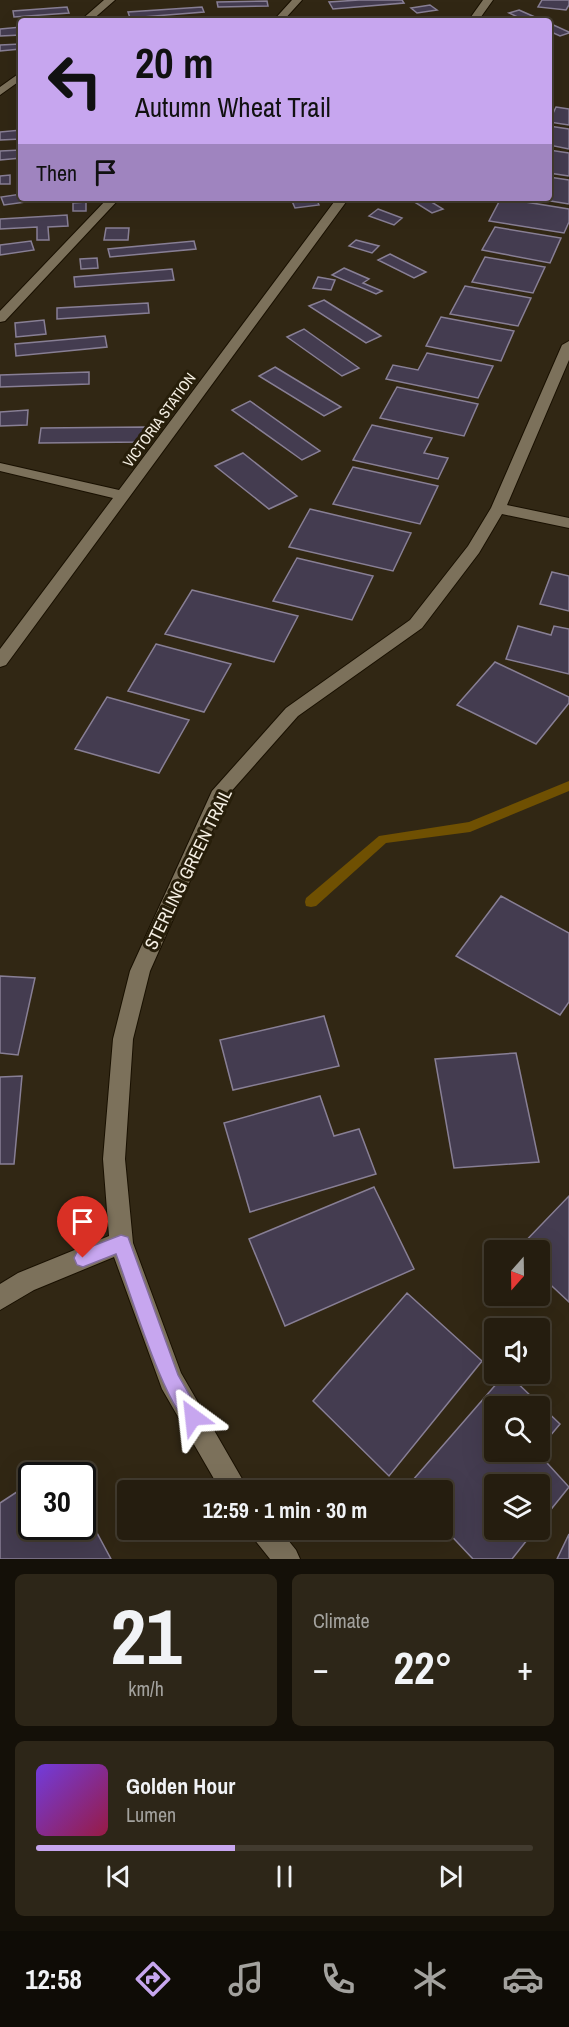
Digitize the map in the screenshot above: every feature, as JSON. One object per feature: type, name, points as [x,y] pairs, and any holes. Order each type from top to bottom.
[{"type":"street","points":[[89,18],[110,0]]},
{"type":"street","points":[[281,18],[297,0]]},
{"type":"street","points":[[475,18],[488,0]]},
{"type":"street","points":[[0,92],[18,77]]},
{"type":"street","points":[[0,318],[111,201]]},
{"type":"street","name":"VICTORIA STATION","points":[[0,661],[341,201]]},
{"type":"street","name":"STERLING GREEN TRAIL","points":[[230,1480],[171,1380],[121,1244],[114,1159],[123,1039],[140,971],[221,791],[292,712],[416,624],[474,549],[498,508],[569,345]]},
{"type":"street","points":[[0,467],[123,496]]},
{"type":"street","points":[[498,508],[569,523]]},
{"type":"street","points":[[0,1298],[26,1281],[121,1244]]},
{"type":"street","points":[[271,1540],[287,1559]]},
{"type":"building","points":[[402,0],[404,3],[333,9],[329,2]]},
{"type":"building","points":[[542,0],[569,0],[569,5],[566,10],[538,7]]},
{"type":"building","points":[[267,1],[268,6],[218,7],[217,2]]},
{"type":"building","points":[[430,5],[437,10],[417,13],[411,8]]},
{"type":"building","points":[[67,7],[69,13],[14,17],[13,11]]},
{"type":"building","points":[[202,7],[204,12],[130,18],[128,12]]},
{"type":"building","points":[[519,10],[537,18],[520,18],[509,13]]},
{"type":"building","points":[[552,24],[569,32],[560,36],[552,32]]},
{"type":"building","points":[[18,27],[18,35],[0,36],[0,29]]},
{"type":"building","points":[[18,44],[18,49],[0,51],[0,45]]},
{"type":"building","points":[[556,107],[569,109],[569,125],[552,122]]},
{"type":"building","points":[[552,126],[569,129],[569,149],[552,146]]},
{"type":"building","points":[[18,130],[18,139],[0,140],[0,132]]},
{"type":"building","points":[[18,150],[18,158],[0,160],[0,151]]},
{"type":"building","points":[[552,150],[569,153],[569,176],[552,173]]},
{"type":"building","points":[[10,175],[10,184],[0,184],[0,176]]},
{"type":"building","points":[[552,177],[569,180],[569,204],[550,201]]},
{"type":"building","points":[[18,194],[18,201],[33,201],[4,205],[1,197]]},
{"type":"building","points":[[292,201],[317,201],[319,205],[295,208]]},
{"type":"building","points":[[413,201],[430,201],[443,209],[432,213]]},
{"type":"building","points":[[499,201],[520,201],[569,209],[569,222],[564,233],[489,221]]},
{"type":"building","points":[[86,202],[86,211],[73,211],[73,203]]},
{"type":"building","points":[[378,209],[402,218],[394,225],[369,216]]},
{"type":"building","points":[[67,215],[68,226],[48,227],[49,240],[37,240],[37,227],[0,229],[0,219]]},
{"type":"building","points":[[495,227],[561,238],[550,263],[482,250]]},
{"type":"building","points":[[106,228],[129,228],[128,240],[104,240]]},
{"type":"building","points":[[356,240],[379,246],[372,253],[349,246]]},
{"type":"building","points":[[31,241],[34,250],[0,255],[0,245]]},
{"type":"building","points":[[194,241],[196,249],[110,257],[108,249]]},
{"type":"building","points":[[390,254],[426,272],[414,278],[378,260]]},
{"type":"building","points":[[485,257],[545,267],[533,293],[472,282]]},
{"type":"building","points":[[97,258],[98,268],[81,269],[80,259]]},
{"type":"building","points":[[344,268],[369,279],[363,283],[382,291],[376,294],[332,275]]},
{"type":"building","points":[[172,269],[174,280],[75,287],[74,277]]},
{"type":"building","points":[[318,277],[335,280],[331,290],[313,288]]},
{"type":"building","points":[[465,286],[531,298],[518,326],[450,314]]},
{"type":"building","points":[[324,300],[381,336],[366,343],[309,306]]},
{"type":"building","points":[[148,303],[149,313],[57,319],[57,308]]},
{"type":"building","points":[[441,317],[514,331],[501,361],[426,346]]},
{"type":"building","points":[[44,320],[46,334],[16,337],[15,323]]},
{"type":"building","points":[[304,329],[359,368],[342,376],[287,337]]},
{"type":"building","points":[[105,336],[107,347],[16,356],[15,344]]},
{"type":"building","points":[[427,353],[493,366],[478,398],[386,379],[393,365],[418,370]]},
{"type":"building","points":[[275,367],[341,407],[324,416],[259,376]]},
{"type":"building","points":[[89,372],[89,384],[0,387],[0,375]]},
{"type":"building","points":[[397,387],[478,404],[464,436],[380,418]]},
{"type":"building","points":[[250,401],[320,451],[302,460],[232,410]]},
{"type":"building","points":[[28,410],[27,425],[0,426],[0,412]]},
{"type":"building","points":[[372,425],[432,438],[424,453],[448,458],[438,479],[353,460]]},
{"type":"building","points":[[145,427],[144,442],[39,443],[41,428]]},
{"type":"building","points":[[243,453],[297,496],[269,509],[215,466]]},
{"type":"building","points":[[353,467],[438,486],[420,524],[333,504]]},
{"type":"building","points":[[310,509],[411,533],[393,571],[289,547]]},
{"type":"building","points":[[297,558],[373,576],[352,620],[273,601]]},
{"type":"building","points":[[552,572],[569,576],[569,611],[540,604]]},
{"type":"building","points":[[192,590],[298,616],[274,662],[165,634]]},
{"type":"building","points":[[518,626],[551,635],[554,626],[569,629],[569,674],[506,659]]},
{"type":"building","points":[[156,644],[231,664],[204,712],[128,691]]},
{"type":"building","points":[[495,662],[569,697],[569,703],[536,744],[457,705]]},
{"type":"building","points":[[107,697],[189,720],[159,773],[75,749]]},
{"type":"building","points":[[501,896],[569,933],[569,1002],[560,1015],[456,956]]},
{"type":"building","points":[[0,976],[35,978],[18,1055],[0,1053]]},
{"type":"building","points":[[324,1016],[339,1066],[233,1090],[220,1040]]},
{"type":"building","points":[[516,1053],[539,1162],[454,1168],[435,1059]]},
{"type":"building","points":[[22,1076],[14,1164],[0,1164],[0,1077]]},
{"type":"building","points":[[320,1096],[334,1136],[359,1129],[376,1174],[250,1212],[224,1123]]},
{"type":"building","points":[[374,1187],[414,1269],[285,1326],[249,1239]]},
{"type":"building","points":[[569,1196],[569,1302],[550,1284],[550,1240],[527,1240]]},
{"type":"building","points":[[407,1293],[482,1361],[389,1476],[313,1401]]},
{"type":"building","points":[[496,1384],[518,1384],[531,1396],[486,1396]]},
{"type":"building","points":[[484,1398],[484,1462],[546,1462],[569,1487],[550,1511],[550,1474],[484,1474],[484,1540],[527,1540],[512,1559],[473,1559],[453,1538],[453,1480],[413,1480]]},
{"type":"building","points":[[550,1414],[560,1424],[550,1436]]},
{"type":"building","points":[[18,1491],[18,1540],[96,1540],[96,1531],[111,1559],[0,1559],[0,1503]]},
{"type":"building","points":[[569,1534],[569,1559],[557,1559]]},
{"type":"waterway","points":[[311,902],[383,839],[470,827],[569,786]]},
{"type":"route","points":[[83,1258],[121,1244],[171,1380],[193,1417]]}]
